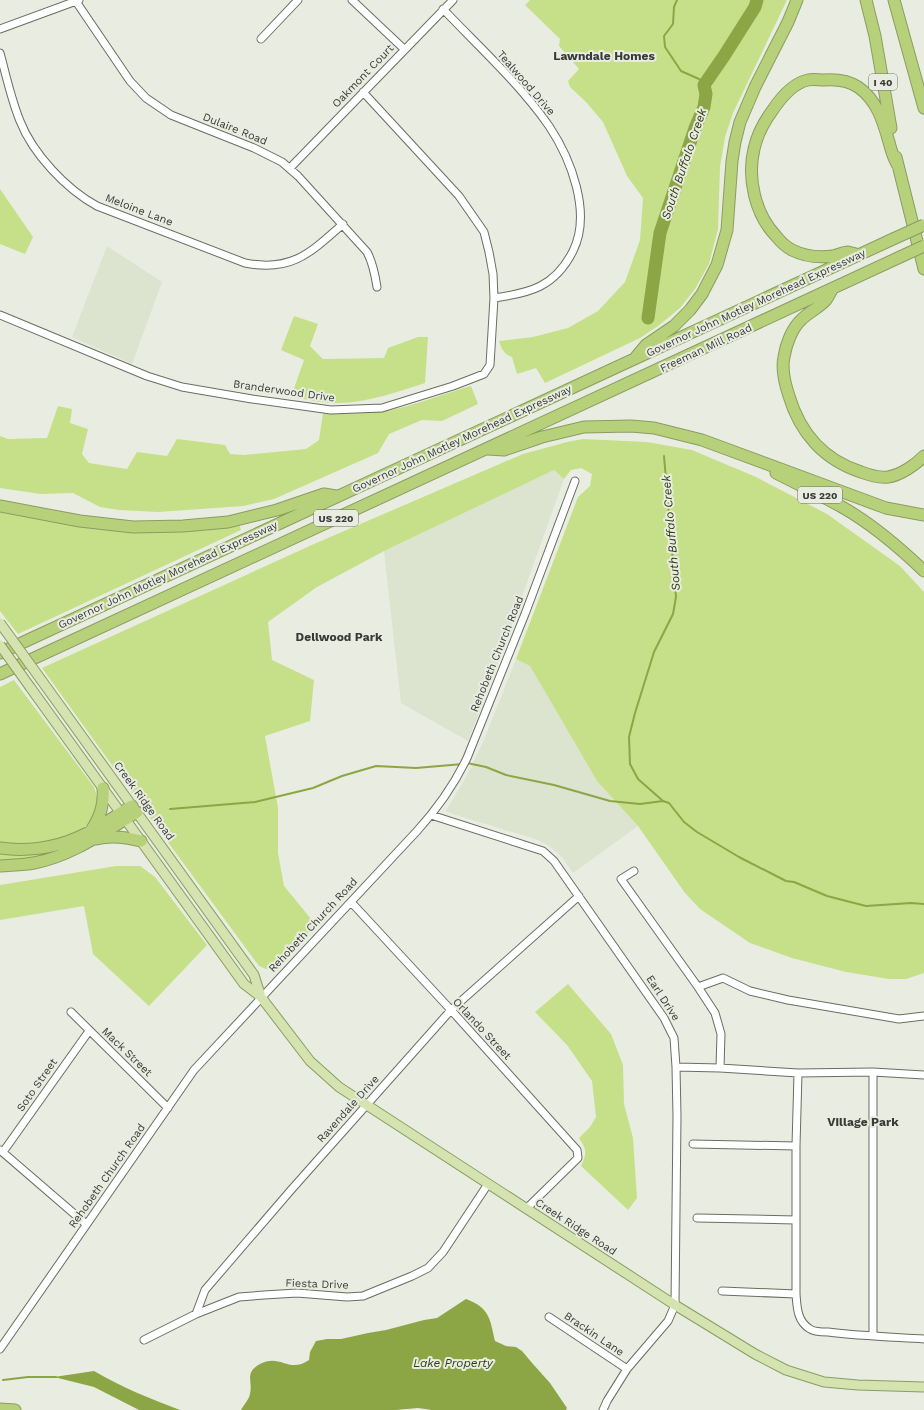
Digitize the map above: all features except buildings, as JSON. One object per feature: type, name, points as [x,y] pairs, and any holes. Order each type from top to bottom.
[{"type":"highway","points":[[635,359],[646,345],[674,326],[690,310],[702,294],[717,265],[727,230],[732,161],[738,129],[755,87],[785,28],[797,0]]},
{"type":"highway","name":"I 40","points":[[866,0],[898,164],[924,269]]},
{"type":"highway","points":[[894,0],[924,107]]},
{"type":"highway","points":[[860,255],[846,252],[832,256],[812,257],[798,253],[790,249],[768,228],[758,206],[752,176],[752,158],[754,147],[763,124],[786,92],[808,80],[828,79],[849,83],[858,87],[875,104],[883,120],[894,158],[898,164]]},
{"type":"highway","name":"Governor John Motley Morehead Expressway","points":[[0,653],[135,592],[337,496],[924,225]]},
{"type":"highway","name":"Freeman Mill Road","points":[[488,449],[924,246]]},
{"type":"highway","points":[[833,289],[825,301],[800,320],[793,331],[784,357],[784,380],[796,417],[804,430],[824,452],[845,467],[864,473],[879,477],[889,477],[909,468],[924,456]]},
{"type":"highway","name":"US 220","points":[[488,449],[504,450],[549,435],[584,427],[631,426],[654,428],[702,440],[776,473],[842,507],[863,520],[924,571]]},
{"type":"highway","points":[[702,440],[886,508],[924,516]]},
{"type":"highway","name":"Governor John Motley Morehead Expressway","points":[[0,674],[488,449]]},
{"type":"highway","points":[[0,506],[80,521],[133,527],[183,526],[228,522],[277,510],[324,494],[337,496]]},
{"type":"highway","points":[[91,830],[100,817],[103,788]]},
{"type":"highway","points":[[0,866],[34,863],[57,857],[76,849],[134,809]]},
{"type":"highway","points":[[0,848],[26,849],[56,845],[79,837],[123,816]]},
{"type":"highway","points":[[88,842],[110,837],[120,837],[141,841]]},
{"type":"highway","points":[[0,1409],[15,1410]]},
{"type":"main road","name":"Creek Ridge Road","points":[[0,623],[254,975],[261,997]]},
{"type":"main road","name":"Creek Ridge Road","points":[[0,645],[244,984],[261,997],[310,1061],[339,1087],[675,1305],[755,1354],[786,1370],[824,1382],[924,1388]]},
{"type":"street","points":[[0,29],[77,0]]},
{"type":"street","name":"Dulaire Road","points":[[77,0],[130,81],[155,105],[184,121],[264,152],[290,168],[361,244],[369,256],[375,271],[377,287]]},
{"type":"street","points":[[261,39],[298,0]]},
{"type":"street","points":[[352,0],[404,49]]},
{"type":"street","name":"Oakmont Court","points":[[290,168],[453,0]]},
{"type":"street","name":"Tealwood Drive","points":[[443,9],[536,108],[550,127],[561,147],[571,169],[578,191],[581,213],[579,231],[576,244],[567,263],[552,279],[535,290],[516,295],[494,298]]},
{"type":"street","name":"Meloine Lane","points":[[0,53],[18,115],[31,141],[61,180],[77,194],[97,206],[245,263],[267,265],[285,263],[303,257],[343,224]]},
{"type":"street","name":"Branderwood Drive","points":[[0,315],[147,376],[175,385],[252,399],[331,410],[382,408],[453,386],[484,374],[490,365],[494,298],[490,259],[484,232],[459,196],[363,92]]},
{"type":"street","name":"Rehobeth Church Road","points":[[0,1348],[194,1070],[431,815],[458,777],[525,614],[575,480]]},
{"type":"street","name":"Earl Drive","points":[[431,815],[542,850],[554,861],[664,1018],[674,1038],[677,1123],[675,1305]]},
{"type":"street","points":[[634,871],[622,880],[715,1013],[720,1034],[720,1068]]},
{"type":"street","name":"Ravendale Drive","points":[[196,1314],[206,1290],[291,1190],[451,1010],[579,896]]},
{"type":"street","name":"Orlando Street","points":[[351,902],[577,1150],[578,1158],[526,1209]]},
{"type":"street","points":[[698,987],[723,978],[750,990],[788,1000],[899,1019],[924,1016]]},
{"type":"street","name":"Mack Street","points":[[71,1012],[168,1108]]},
{"type":"street","name":"Soto Street","points":[[2,1151],[89,1031]]},
{"type":"street","points":[[676,1067],[798,1073],[873,1072],[924,1075]]},
{"type":"street","points":[[873,1072],[873,1336]]},
{"type":"street","points":[[798,1073],[796,1146],[796,1294],[798,1315],[803,1323],[811,1330],[861,1336],[924,1339]]},
{"type":"street","points":[[693,1144],[796,1146]]},
{"type":"street","points":[[2,1151],[86,1224]]},
{"type":"street","name":"Fiesta Drive","points":[[196,1314],[239,1297],[264,1294],[297,1293],[347,1297],[362,1296],[412,1276],[428,1268],[443,1252],[488,1184]]},
{"type":"street","points":[[697,1218],[796,1220]]},
{"type":"street","points":[[722,1292],[796,1294]]},
{"type":"street","points":[[603,1410],[627,1369],[668,1321],[675,1305]]},
{"type":"street","points":[[144,1340],[196,1314]]},
{"type":"street","name":"Brackin Lane","points":[[550,1317],[627,1369]]},
{"type":"shaded area","points":[[530,0],[787,0],[733,113],[725,137],[720,167],[718,229],[709,264],[695,289],[680,308],[640,338],[545,383],[536,368],[517,374],[512,357],[504,351],[499,341],[533,337],[568,328],[598,311],[625,282],[640,240],[643,198],[627,176],[603,122],[586,102],[570,87],[568,81],[579,69],[559,46],[560,39],[525,5]]},
{"type":"shaded area","points":[[0,189],[33,237],[25,254],[0,244]]},
{"type":"shaded area","points":[[107,246],[162,282],[132,364],[72,337]]},
{"type":"shaded area","points":[[294,316],[318,324],[310,346],[323,359],[384,358],[388,348],[418,337],[428,337],[425,383],[362,401],[328,403],[291,397],[304,360],[281,350]]},
{"type":"shaded area","points":[[471,386],[478,404],[442,421],[422,420],[389,434],[378,453],[274,499],[243,506],[158,512],[119,510],[100,507],[73,493],[41,494],[0,488],[0,436],[8,439],[47,438],[58,406],[72,409],[70,423],[88,429],[82,454],[89,463],[127,469],[137,452],[167,456],[177,439],[225,445],[230,454],[244,455],[306,449],[319,440],[323,413],[340,414],[391,410]]},
{"type":"shaded area","points":[[583,439],[647,442],[692,450],[756,477],[827,514],[900,566],[924,592],[924,973],[906,979],[889,979],[846,972],[792,958],[750,943],[700,909],[685,893],[638,826],[597,781],[530,666],[516,659],[578,497],[590,486],[592,474],[581,468],[571,470],[564,479],[554,470],[384,551],[317,587],[268,622],[272,660],[314,680],[310,721],[265,736],[278,808],[278,853],[284,886],[316,925],[274,968],[266,969],[259,966],[42,668],[314,544],[523,454]]},
{"type":"shaded area","points":[[554,470],[564,479],[506,641],[468,741],[401,703],[384,551]]},
{"type":"shaded area","points":[[0,510],[174,531],[205,530],[239,524],[241,530],[18,634],[0,611]]},
{"type":"shaded area","points":[[516,659],[530,666],[597,781],[638,826],[573,873],[562,857],[548,845],[535,839],[446,811],[466,777],[484,740]]},
{"type":"shaded area","points":[[14,680],[94,787],[97,805],[93,819],[82,829],[67,836],[50,841],[32,843],[0,842],[0,687]]},
{"type":"shaded area","points":[[57,849],[56,852],[29,859],[0,861],[0,852]]},
{"type":"shaded area","points":[[116,866],[140,866],[155,877],[207,945],[149,1006],[93,954],[84,906],[0,920],[0,885]]},
{"type":"shaded area","points":[[568,984],[611,1034],[623,1065],[624,1104],[633,1138],[637,1198],[628,1210],[581,1166],[585,1149],[579,1138],[590,1127],[596,1117],[592,1081],[567,1045],[535,1012]]},
{"type":"water","name":"Lake Property","points":[[466,1299],[480,1306],[488,1315],[495,1341],[506,1346],[516,1347],[522,1351],[550,1383],[567,1408],[566,1410],[432,1410],[418,1408],[396,1410],[241,1410],[250,1394],[250,1378],[252,1371],[260,1364],[267,1361],[273,1361],[290,1365],[302,1364],[309,1360],[310,1352],[316,1341],[341,1339],[437,1318]]},
{"type":"water","points":[[94,1371],[147,1397],[180,1410],[139,1410],[94,1387],[54,1377]]},
{"type":"waterway","points":[[677,0],[674,7],[673,24],[664,36],[665,47],[681,71],[699,79],[704,85]]},
{"type":"waterway","name":"South Buffalo Creek","points":[[648,318],[660,233],[695,128],[704,107],[706,94],[704,85],[755,7],[757,0]]},
{"type":"waterway","name":"South Buffalo Creek","points":[[664,456],[676,597],[673,614],[654,652],[629,737],[630,764],[638,779],[663,801],[669,803],[684,822],[697,832],[739,857],[786,881],[794,882],[827,896],[866,906],[911,903],[924,904]]},
{"type":"waterway","points":[[467,763],[486,767],[506,775],[554,785],[610,801],[640,804],[663,801]]},
{"type":"waterway","points":[[170,809],[255,802],[313,788],[342,776],[376,766],[416,768],[463,764]]},
{"type":"waterway","points":[[3,1380],[28,1377],[56,1377]]},
{"type":"district","name":"Lawndale Homes","points":[[604,56]]},
{"type":"district","name":"Dellwood Park","points":[[339,637]]},
{"type":"district","name":"Village Park","points":[[863,1122]]}]
